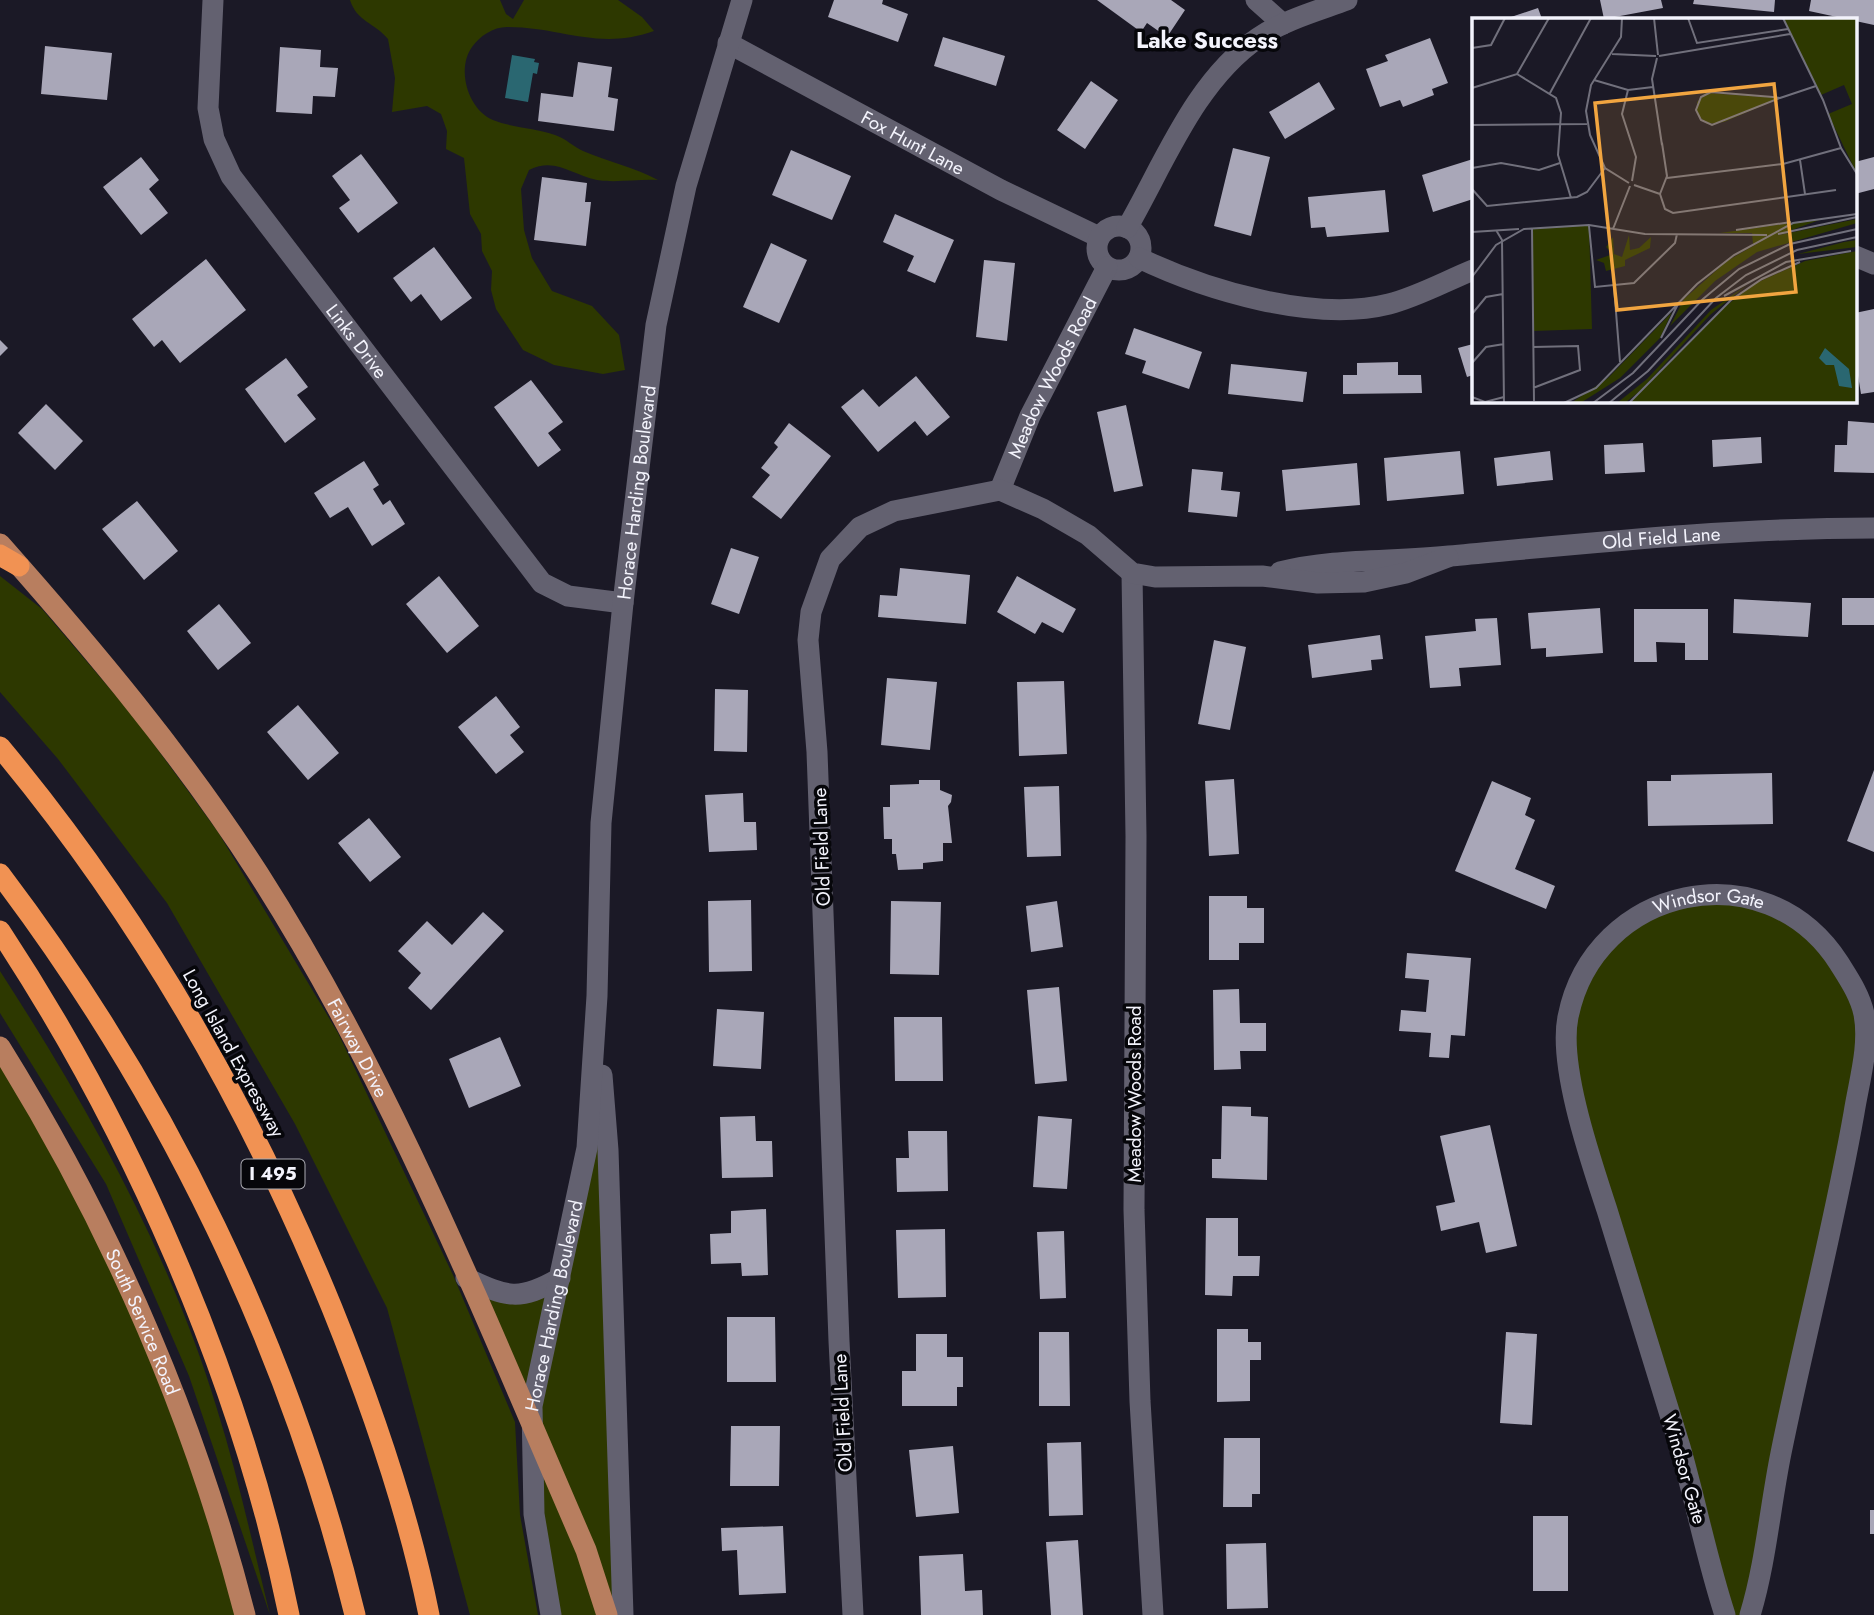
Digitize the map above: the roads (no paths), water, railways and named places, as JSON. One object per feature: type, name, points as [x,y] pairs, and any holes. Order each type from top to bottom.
[{"type":"highway","points":[[0,555],[19,566]]},
{"type":"highway","name":"Long Island Expressway","points":[[0,747],[126,914],[214,1057],[254,1132],[295,1221],[354,1363],[407,1526],[429,1615]]},
{"type":"highway","points":[[0,874],[70,969],[158,1116],[202,1199],[255,1316],[296,1420],[323,1501],[355,1615]]},
{"type":"highway","points":[[0,931],[84,1070],[132,1162],[174,1257],[212,1354],[247,1457],[289,1615]]},
{"type":"main road","name":"Fairway Drive","points":[[0,544],[78,631],[161,735],[258,874],[360,1050],[419,1170],[586,1550],[607,1615]]},
{"type":"main road","name":"South Service Road","points":[[0,1046],[73,1171],[145,1320],[206,1480],[246,1615]]},
{"type":"street","name":"Links Drive","points":[[213,0],[208,108],[214,139],[230,176],[542,583],[568,596],[623,603]]},
{"type":"street","name":"Horace Harding Boulevard","points":[[551,1615],[534,1514],[531,1426],[535,1387],[587,1148],[597,996],[601,813],[623,603],[656,325],[686,186],[742,0]]},
{"type":"street","points":[[1256,0],[1283,24]]},
{"type":"street","points":[[1127,228],[1201,97],[1235,58],[1256,39],[1283,24],[1347,0]]},
{"type":"street","name":"Fox Hunt Lane","points":[[728,43],[1001,190],[1099,237]]},
{"type":"street","points":[[1115,226],[1127,228],[1138,237],[1139,258],[1128,269],[1121,271],[1107,267],[1098,257],[1099,237],[1115,226]]},
{"type":"street","points":[[1856,256],[1874,264]]},
{"type":"street","points":[[1139,258],[1165,270],[1256,298],[1298,306],[1353,310],[1389,304],[1472,270]]},
{"type":"street","name":"Meadow Woods Road","points":[[1000,490],[1030,416],[1107,267]]},
{"type":"street","points":[[1000,490],[1042,509],[1088,535],[1132,573]]},
{"type":"street","name":"Old Field Lane","points":[[853,1615],[838,1341],[817,752],[808,640],[811,612],[830,559],[860,527],[915,505],[1000,490]]},
{"type":"street","name":"Old Field Lane","points":[[1132,573],[1180,579],[1262,576],[1308,566],[1448,557],[1720,531],[1874,528]]},
{"type":"street","name":"Meadow Woods Road","points":[[1132,573],[1136,836],[1134,1210],[1140,1401],[1153,1615]]},
{"type":"street","name":"Windsor Gate","points":[[1726,1615],[1681,1450],[1582,1130],[1566,1044],[1567,1018],[1579,979],[1590,960],[1618,931],[1646,910],[1681,896],[1717,894],[1747,897],[1787,914],[1815,934],[1830,949],[1856,990],[1864,1017],[1865,1044],[1848,1144],[1781,1455],[1757,1590],[1750,1615]]},
{"type":"street","name":"Horace Harding Boulevard","points":[[597,996],[608,1150],[623,1615]]},
{"type":"street","points":[[466,1278],[511,1296],[530,1294],[560,1278]]},
{"type":"water","points":[[512,55],[535,59],[534,62],[539,63],[537,74],[533,73],[528,102],[505,98]]},
{"type":"district","name":"Lake Success","points":[[1207,40]]}]
